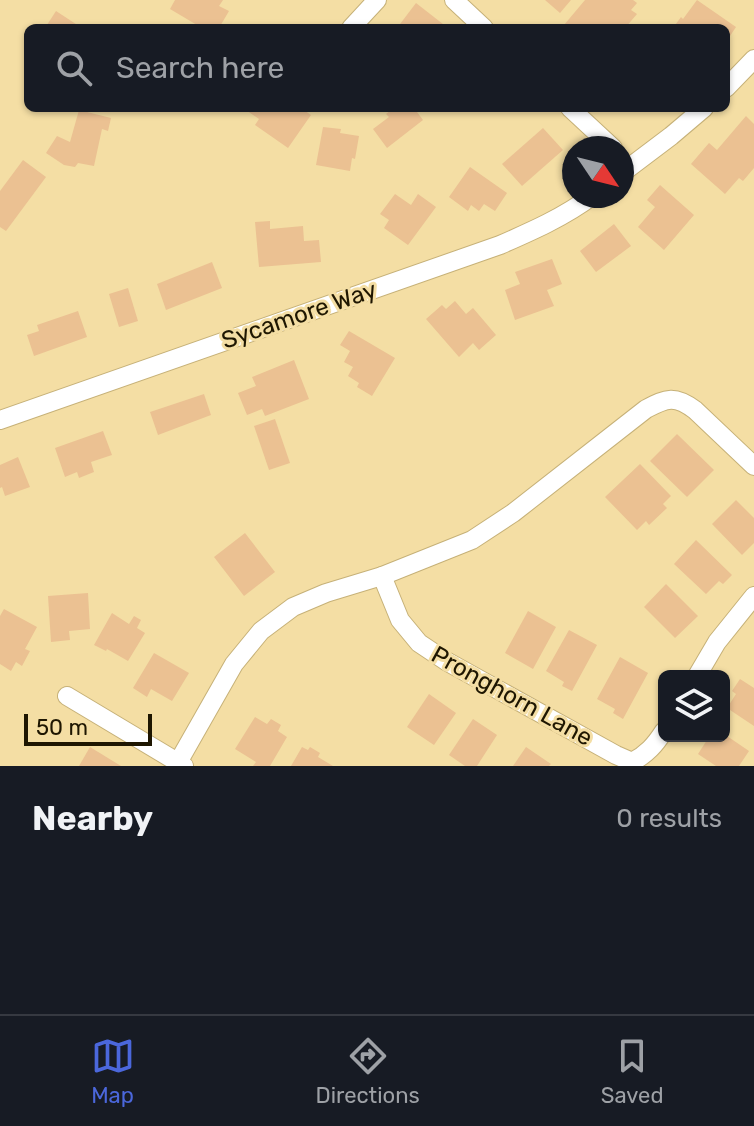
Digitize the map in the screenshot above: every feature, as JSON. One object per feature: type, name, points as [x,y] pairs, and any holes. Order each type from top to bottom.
[{"type":"street","points":[[355,24],[377,0]]},
{"type":"street","points":[[454,0],[480,24]]},
{"type":"street","points":[[730,84],[754,59]]},
{"type":"street","points":[[574,112],[600,136]]},
{"type":"street","points":[[634,159],[671,136],[699,112]]},
{"type":"street","name":"Sycamore Way","points":[[0,420],[500,245],[576,208]]},
{"type":"street","points":[[67,696],[179,765],[234,664],[261,631],[293,607],[472,540],[513,513],[646,409],[673,398],[685,402],[754,466]]},
{"type":"street","name":"Pronghorn Lane","points":[[382,576],[400,620],[419,643],[446,661],[632,762],[645,755],[658,741]]},
{"type":"street","points":[[701,670],[717,642],[754,596]]},
{"type":"building","points":[[175,0],[223,0],[219,6],[229,11],[221,24],[195,24],[170,9]]},
{"type":"building","points":[[545,0],[571,0],[560,13]]},
{"type":"building","points":[[585,0],[633,0],[637,3],[631,10],[637,14],[628,24],[565,24]]},
{"type":"building","points":[[697,0],[736,27],[730,36],[730,24],[676,24],[681,17],[683,19]]},
{"type":"building","points":[[416,3],[443,24],[400,24]]},
{"type":"building","points":[[56,11],[76,24],[48,24]]},
{"type":"building","points":[[78,112],[111,118],[108,131],[102,129],[94,166],[78,163],[75,167],[64,165],[46,153],[57,136],[70,142]]},
{"type":"building","points":[[249,112],[307,112],[311,115],[288,148],[255,125],[259,119]]},
{"type":"building","points":[[417,112],[423,120],[387,148],[373,129],[389,117],[386,114]]},
{"type":"building","points":[[746,116],[754,124],[754,168],[743,181],[739,178],[725,194],[691,164],[709,143],[717,150]]},
{"type":"building","points":[[323,127],[341,129],[340,133],[359,136],[350,171],[316,165]]},
{"type":"building","points":[[543,128],[562,149],[522,186],[502,164]]},
{"type":"building","points":[[23,160],[46,177],[6,231],[0,227],[0,191]]},
{"type":"building","points":[[470,167],[507,193],[495,211],[484,204],[479,211],[471,205],[468,211],[449,197]]},
{"type":"building","points":[[660,185],[694,215],[664,250],[638,227],[655,207],[647,200]]},
{"type":"building","points":[[395,194],[411,205],[418,194],[436,207],[408,245],[384,228],[389,220],[380,214]]},
{"type":"building","points":[[270,221],[270,229],[303,226],[304,241],[319,240],[321,262],[259,267],[255,222]]},
{"type":"building","points":[[614,224],[631,246],[596,272],[580,251]]},
{"type":"building","points":[[552,259],[562,284],[547,290],[554,306],[515,320],[505,290],[520,284],[515,272]]},
{"type":"building","points":[[212,262],[222,288],[166,310],[157,284]]},
{"type":"building","points":[[128,288],[138,321],[119,327],[109,294]]},
{"type":"building","points":[[455,301],[466,314],[473,308],[496,335],[479,350],[473,343],[459,357],[426,319],[442,305],[446,309]]},
{"type":"building","points":[[78,311],[87,337],[34,356],[27,335],[39,331],[37,325]]},
{"type":"building","points":[[349,331],[395,358],[372,396],[357,387],[359,383],[348,376],[353,367],[344,362],[350,351],[340,345]]},
{"type":"building","points":[[294,360],[309,399],[265,416],[262,409],[247,415],[238,393],[256,386],[252,377]]},
{"type":"building","points":[[204,394],[211,415],[158,435],[150,412]]},
{"type":"building","points":[[275,419],[290,463],[269,470],[254,426]]},
{"type":"building","points":[[103,431],[112,455],[91,462],[94,472],[79,478],[77,472],[65,477],[55,448]]},
{"type":"building","points":[[677,434],[714,470],[687,497],[650,461]]},
{"type":"building","points":[[18,457],[30,487],[5,496],[0,488],[0,465]]},
{"type":"building","points":[[640,464],[671,496],[663,504],[667,508],[649,525],[646,521],[637,530],[605,497]]},
{"type":"building","points":[[736,500],[754,518],[754,543],[742,555],[712,524]]},
{"type":"building","points":[[245,533],[275,572],[244,596],[214,557]]},
{"type":"building","points":[[696,540],[732,575],[723,584],[719,581],[706,594],[674,564]]},
{"type":"building","points":[[666,584],[698,616],[675,638],[644,607]]},
{"type":"building","points":[[88,593],[90,629],[69,631],[70,640],[51,642],[48,596]]},
{"type":"building","points":[[4,609],[37,627],[25,649],[30,651],[22,666],[16,662],[11,671],[0,664],[0,616]]},
{"type":"building","points":[[528,611],[556,627],[533,669],[505,653]]},
{"type":"building","points":[[112,613],[129,624],[134,616],[141,620],[137,628],[145,633],[128,661],[94,645]]},
{"type":"building","points":[[569,630],[597,645],[572,691],[546,671]]},
{"type":"building","points":[[154,653],[189,673],[172,701],[151,689],[147,697],[133,688]]},
{"type":"building","points":[[620,657],[648,673],[623,719],[613,713],[615,709],[597,699]]},
{"type":"building","points":[[740,679],[754,688],[754,726],[730,710],[736,694],[732,691]]},
{"type":"building","points":[[429,694],[456,713],[434,745],[407,727]]},
{"type":"building","points":[[255,717],[267,724],[271,719],[281,725],[278,731],[287,737],[270,766],[253,766],[256,762],[235,749]]},
{"type":"building","points":[[473,719],[497,735],[477,766],[465,766],[449,755]]},
{"type":"building","points":[[730,738],[749,751],[739,766],[716,766],[698,754],[706,742],[730,742]]},
{"type":"building","points":[[90,747],[121,766],[79,766]]},
{"type":"building","points":[[302,747],[308,750],[310,747],[320,753],[318,757],[333,766],[291,766]]},
{"type":"building","points":[[526,747],[551,764],[513,766]]}]
